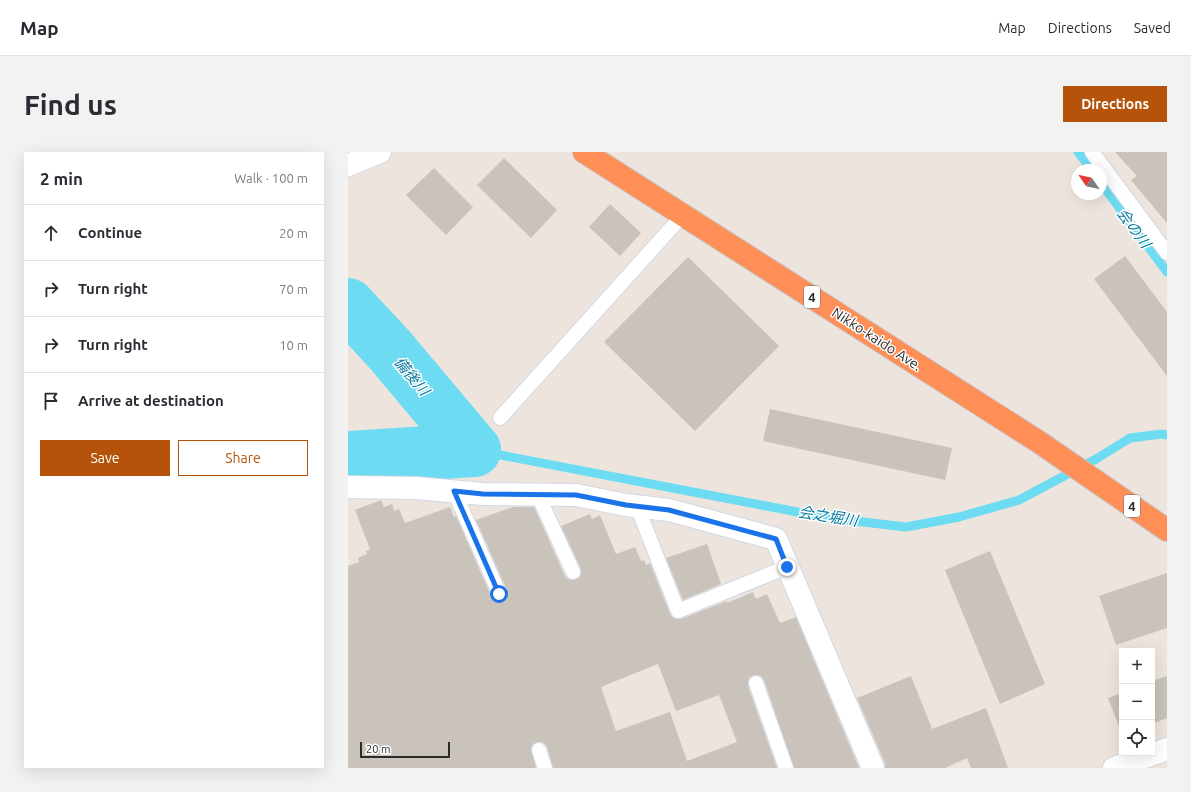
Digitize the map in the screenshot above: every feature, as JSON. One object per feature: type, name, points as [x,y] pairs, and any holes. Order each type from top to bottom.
[{"type":"highway","name":"Nikko-kaido Ave.","points":[[584,152],[1039,442],[1167,530]]},
{"type":"street","points":[[348,165],[380,152]]},
{"type":"street","points":[[348,487],[416,488],[483,494],[576,495],[669,510],[776,539],[872,768]]},
{"type":"street","points":[[1114,768],[1167,749]]},
{"type":"lane","points":[[1092,152],[1167,252]]},
{"type":"lane","points":[[500,418],[683,215]]},
{"type":"lane","points":[[454,491],[499,594]]},
{"type":"lane","points":[[538,495],[573,572]]},
{"type":"lane","points":[[637,506],[678,611],[787,567]]},
{"type":"lane","points":[[756,683],[786,768]]},
{"type":"lane","points":[[539,750],[545,768]]},
{"type":"building","points":[[1115,152],[1167,152],[1167,223],[1131,180],[1137,176]]},
{"type":"building","points":[[504,158],[557,210],[531,238],[477,185]]},
{"type":"building","points":[[434,168],[473,207],[446,235],[406,195]]},
{"type":"building","points":[[610,204],[641,233],[620,256],[589,227]]},
{"type":"building","points":[[1125,256],[1167,312],[1167,376],[1094,279]]},
{"type":"building","points":[[688,257],[779,346],[695,431],[604,342]]},
{"type":"building","points":[[770,409],[952,448],[945,480],[763,441]]},
{"type":"building","points":[[381,500],[384,507],[392,504],[394,511],[399,509],[405,523],[450,507],[454,517],[456,516],[491,596],[494,600],[498,601],[502,601],[506,598],[507,590],[476,520],[513,507],[534,507],[565,576],[568,579],[573,580],[580,577],[581,569],[561,526],[590,514],[592,519],[600,515],[616,554],[635,547],[641,561],[644,560],[646,565],[650,563],[670,614],[676,619],[681,619],[727,601],[727,603],[753,592],[756,599],[767,594],[780,623],[796,617],[859,768],[794,768],[764,680],[761,676],[753,675],[749,678],[748,686],[777,768],[553,768],[547,747],[544,743],[540,742],[533,744],[531,749],[536,768],[348,768],[348,566],[359,562],[358,558],[367,554],[366,551],[370,549],[355,510]],"holes":[[[658,664],[676,711],[719,695],[737,742],[687,761],[670,712],[616,731],[601,687]]]},
{"type":"building","points":[[707,544],[721,584],[683,600],[666,558]]},
{"type":"building","points":[[990,551],[1045,684],[1000,704],[945,570]]},
{"type":"building","points":[[1167,573],[1167,628],[1116,645],[1099,596]]},
{"type":"building","points":[[911,676],[932,729],[986,708],[1008,768],[971,768],[967,758],[945,768],[885,768],[885,763],[857,698]]},
{"type":"building","points":[[1167,676],[1167,718],[1155,723],[1155,684],[1155,680]]},
{"type":"building","points":[[1119,694],[1119,726],[1108,698]]},
{"type":"waterway","name":"会の川","points":[[1078,152],[1087,164]]},
{"type":"waterway","name":"会の川","points":[[1107,191],[1167,272]]},
{"type":"waterway","name":"備後川","points":[[348,305],[389,349],[474,450]]},
{"type":"waterway","name":"会之堀川","points":[[474,450],[829,518],[906,527],[959,517],[1019,500],[1096,459],[1130,438],[1162,434],[1167,435]]},
{"type":"waterway","points":[[348,458],[474,450]]},
{"type":"route","points":[[499,594],[454,491],[483,494],[576,495],[626,505],[669,510],[776,539],[787,567]]}]
